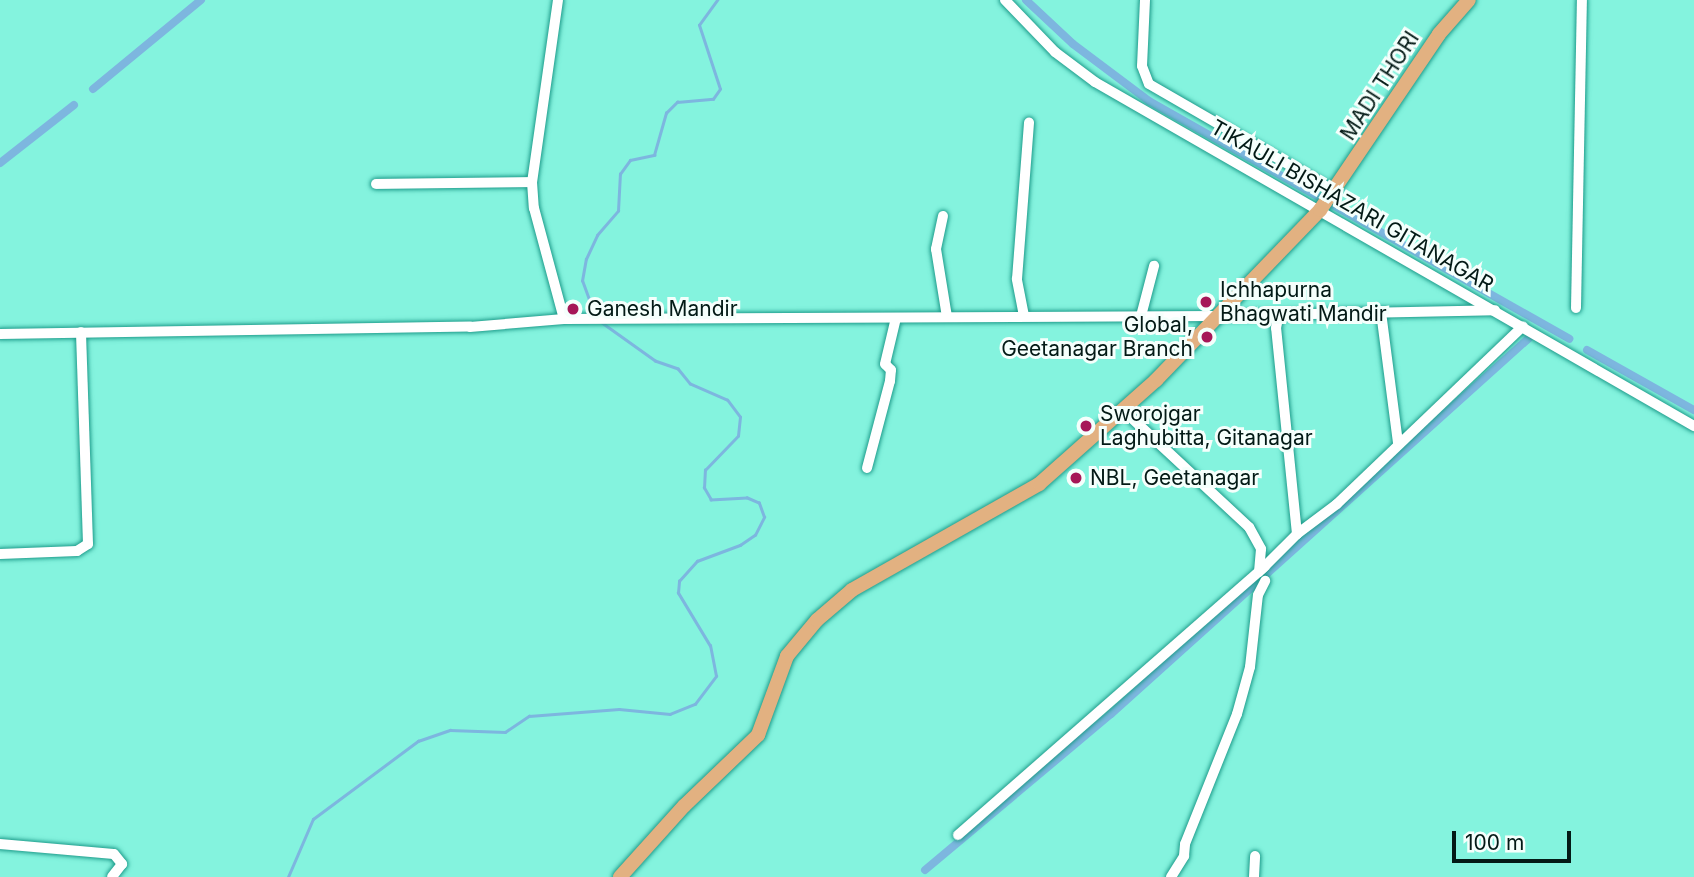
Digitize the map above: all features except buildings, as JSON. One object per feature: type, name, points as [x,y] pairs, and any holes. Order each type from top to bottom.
[{"type":"main road","name":"MADI THORI","points":[[620,877],[684,806],[758,736],[787,656],[817,620],[852,590],[1039,484],[1124,411],[1326,202],[1439,34],[1469,0]]},
{"type":"street","points":[[558,0],[532,182],[537,220],[564,319]]},
{"type":"street","name":"TIKAULI BISHAZARI GITANAGAR","points":[[1005,0],[1055,52],[1095,82],[1326,202],[1495,310],[1694,426]]},
{"type":"street","points":[[1145,0],[1142,66],[1149,84],[1326,202]]},
{"type":"street","points":[[1576,308],[1582,0]]},
{"type":"street","points":[[1024,316],[1017,279],[1029,122]]},
{"type":"street","points":[[376,184],[532,182]]},
{"type":"street","points":[[943,216],[936,249],[947,317]]},
{"type":"street","points":[[1141,316],[1154,266]]},
{"type":"street","points":[[0,334],[470,327],[564,319],[590,321],[1215,316],[1495,310]]},
{"type":"street","points":[[1381,312],[1398,443]]},
{"type":"street","points":[[1279,314],[1276,328],[1297,534]]},
{"type":"street","points":[[867,468],[890,381],[891,370],[885,364],[896,318]]},
{"type":"street","points":[[1124,411],[1249,527],[1261,550],[1259,572],[1297,534],[1337,504],[1523,326]]},
{"type":"street","points":[[0,554],[77,551],[88,544],[81,332]]},
{"type":"street","points":[[958,835],[1265,566]]},
{"type":"street","points":[[1171,877],[1184,856],[1237,714],[1250,667],[1258,596],[1265,581]]},
{"type":"street","points":[[0,844],[114,854],[122,864],[112,877]]},
{"type":"street","points":[[1254,877],[1255,856]]},
{"type":"waterway","points":[[93,89],[201,0]]},
{"type":"waterway","points":[[595,316],[582,281],[586,259],[597,235],[618,211],[620,174],[630,160],[654,155],[666,113],[677,102],[713,99],[720,89],[699,25],[717,0]]},
{"type":"waterway","points":[[1026,0],[1073,44],[1149,101],[1569,339]]},
{"type":"waterway","points":[[0,163],[74,105]]},
{"type":"waterway","points":[[288,877],[313,819],[418,741],[450,730],[505,732],[529,716],[619,709],[670,714],[695,704],[716,676],[710,646],[678,593],[679,581],[697,561],[740,545],[755,535],[764,517],[759,503],[747,498],[711,500],[704,488],[705,470],[738,436],[740,417],[727,400],[690,384],[678,369],[655,361],[602,323]]},
{"type":"waterway","points":[[925,870],[1111,714],[1529,338]]},
{"type":"waterway","points":[[1587,350],[1694,410]]},
{"type":"place","name":"Ichhapurna Bhagwati Mandir","points":[[1206,302]]},
{"type":"place","name":"Ganesh Mandir","points":[[573,309]]},
{"type":"place","name":"Global, Geetanagar Branch","points":[[1207,337]]},
{"type":"place","name":"Sworojgar Laghubitta, Gitanagar","points":[[1086,426]]},
{"type":"place","name":"NBL, Geetanagar","points":[[1076,478]]}]
